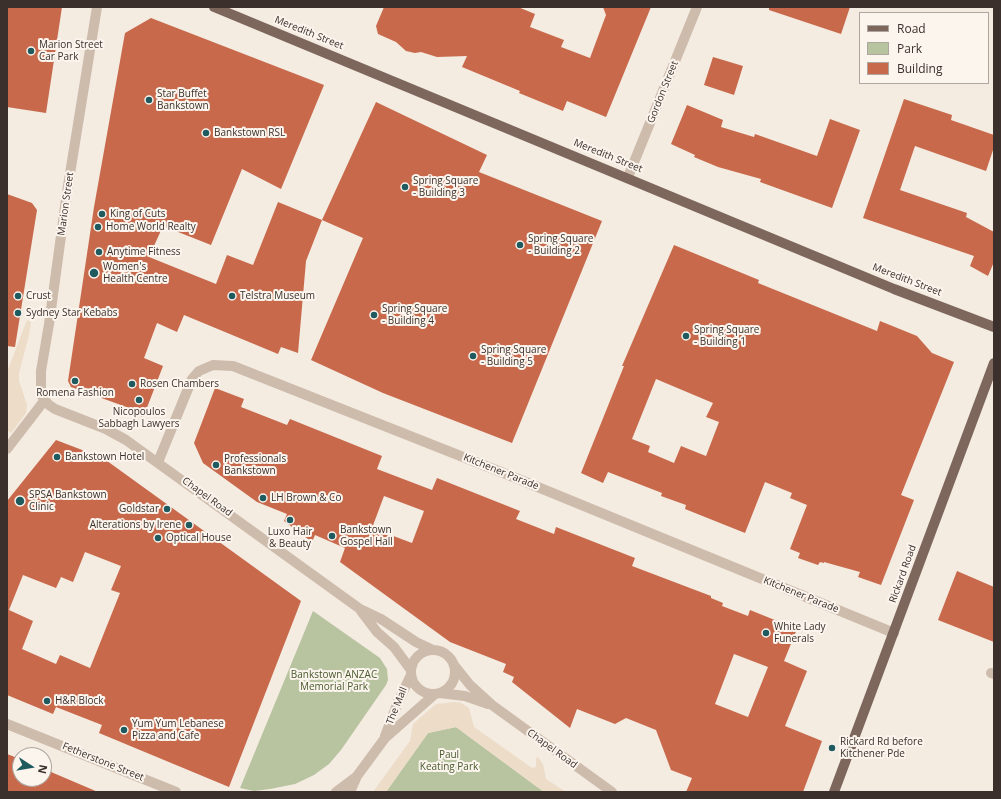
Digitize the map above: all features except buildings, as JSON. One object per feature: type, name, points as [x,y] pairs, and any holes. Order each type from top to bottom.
[{"type":"main road","name":"Meredith Street","points":[[214,7],[628,177],[894,289],[994,327]]},
{"type":"main road","name":"Rickard Road","points":[[834,792],[994,363]]},
{"type":"street","name":"Marion Street","points":[[44,401],[40,386],[41,370],[49,324],[67,192],[97,7]]},
{"type":"street","name":"Gordon Street","points":[[628,177],[697,7]]},
{"type":"street","name":"Kitchener Parade","points":[[158,462],[192,379],[198,371],[213,365],[233,366],[506,474],[894,633]]},
{"type":"street","points":[[7,449],[44,401]]},
{"type":"street","name":"Chapel Road","points":[[44,401],[56,409],[117,435],[158,462],[360,609],[381,619],[416,642],[432,650]]},
{"type":"street","name":"Chapel Road","points":[[360,609],[376,632],[394,647],[411,673]]},
{"type":"street","points":[[432,650],[446,654],[454,665],[455,674],[452,682],[447,689],[437,694],[427,693],[419,689],[414,683],[411,673],[413,661],[419,654],[432,650]]},
{"type":"street","name":"Chapel Road","points":[[454,665],[470,686],[492,705],[612,792]]},
{"type":"street","name":"The Mall","points":[[385,738],[398,702],[411,673]]},
{"type":"street","name":"Chapel Road","points":[[437,694],[465,696],[492,705]]},
{"type":"street","name":"The Mall","points":[[350,792],[357,776],[385,738],[437,694]]},
{"type":"street","name":"Fetherstone Street","points":[[7,724],[176,792]]},
{"type":"street","points":[[336,792],[357,776]]},
{"type":"green space","name":"Bankstown ANZAC Memorial Park","points":[[313,611],[380,658],[387,669],[388,680],[386,685],[341,750],[329,764],[314,775],[295,784],[270,789],[254,791],[240,788]]},
{"type":"green space","name":"Paul Keating Park","points":[[456,727],[544,792],[386,792],[428,733]]},
{"type":"shaded area","points":[[27,320],[31,322],[19,373],[19,381],[27,405],[26,413],[11,433],[7,430],[7,372]]},
{"type":"shaded area","points":[[455,702],[461,703],[469,708],[474,727],[532,768],[536,767],[536,758],[538,757],[543,764],[546,779],[566,792],[544,792],[456,727],[428,733],[386,792],[373,792],[410,741],[413,724],[436,704]]},
{"type":"place","name":"Marion Street Car Park","points":[[31,51]]},
{"type":"place","name":"Star Buffet Bankstown","points":[[149,100]]},
{"type":"place","name":"Bankstown RSL","points":[[206,133]]},
{"type":"place","name":"Spring Square - Building 3","points":[[405,187]]},
{"type":"place","name":"King of Cuts","points":[[102,214]]},
{"type":"place","name":"Home World Realty","points":[[98,227]]},
{"type":"place","name":"Spring Square - Building 2","points":[[520,245]]},
{"type":"place","name":"Anytime Fitness","points":[[99,252]]},
{"type":"place","name":"Women's Health Centre","points":[[94,273]]},
{"type":"place","name":"Crust","points":[[18,296]]},
{"type":"place","name":"Telstra Museum","points":[[232,296]]},
{"type":"place","name":"Sydney Star Kebabs","points":[[18,313]]},
{"type":"place","name":"Spring Square - Building 4","points":[[374,315]]},
{"type":"place","name":"Spring Square - Building 1","points":[[686,336]]},
{"type":"place","name":"Spring Square - Building 5","points":[[473,356]]},
{"type":"place","name":"Romena Fashion","points":[[75,381]]},
{"type":"place","name":"Rosen Chambers","points":[[132,384]]},
{"type":"place","name":"Nicopoulos Sabbagh Lawyers","points":[[139,400]]},
{"type":"place","name":"Bankstown Hotel","points":[[57,457]]},
{"type":"place","name":"Professionals Bankstown","points":[[216,465]]},
{"type":"place","name":"LH Brown & Co","points":[[263,498]]},
{"type":"place","name":"SPSA Bankstown Clinic","points":[[20,501]]},
{"type":"place","name":"Goldstar","points":[[167,509]]},
{"type":"place","name":"Luxo Hair & Beauty","points":[[290,520]]},
{"type":"place","name":"Alterations by Irene","points":[[189,525]]},
{"type":"place","name":"Bankstown Gospel Hall","points":[[332,536]]},
{"type":"place","name":"Optical House","points":[[158,538]]},
{"type":"place","name":"White Lady Funerals","points":[[766,633]]},
{"type":"place","name":"H&R Block","points":[[47,701]]},
{"type":"place","name":"Yum Yum Lebanese Pizza and Cafe","points":[[124,730]]},
{"type":"place","name":"Rickard Rd before Kitchener Pde","points":[[832,748]]}]
